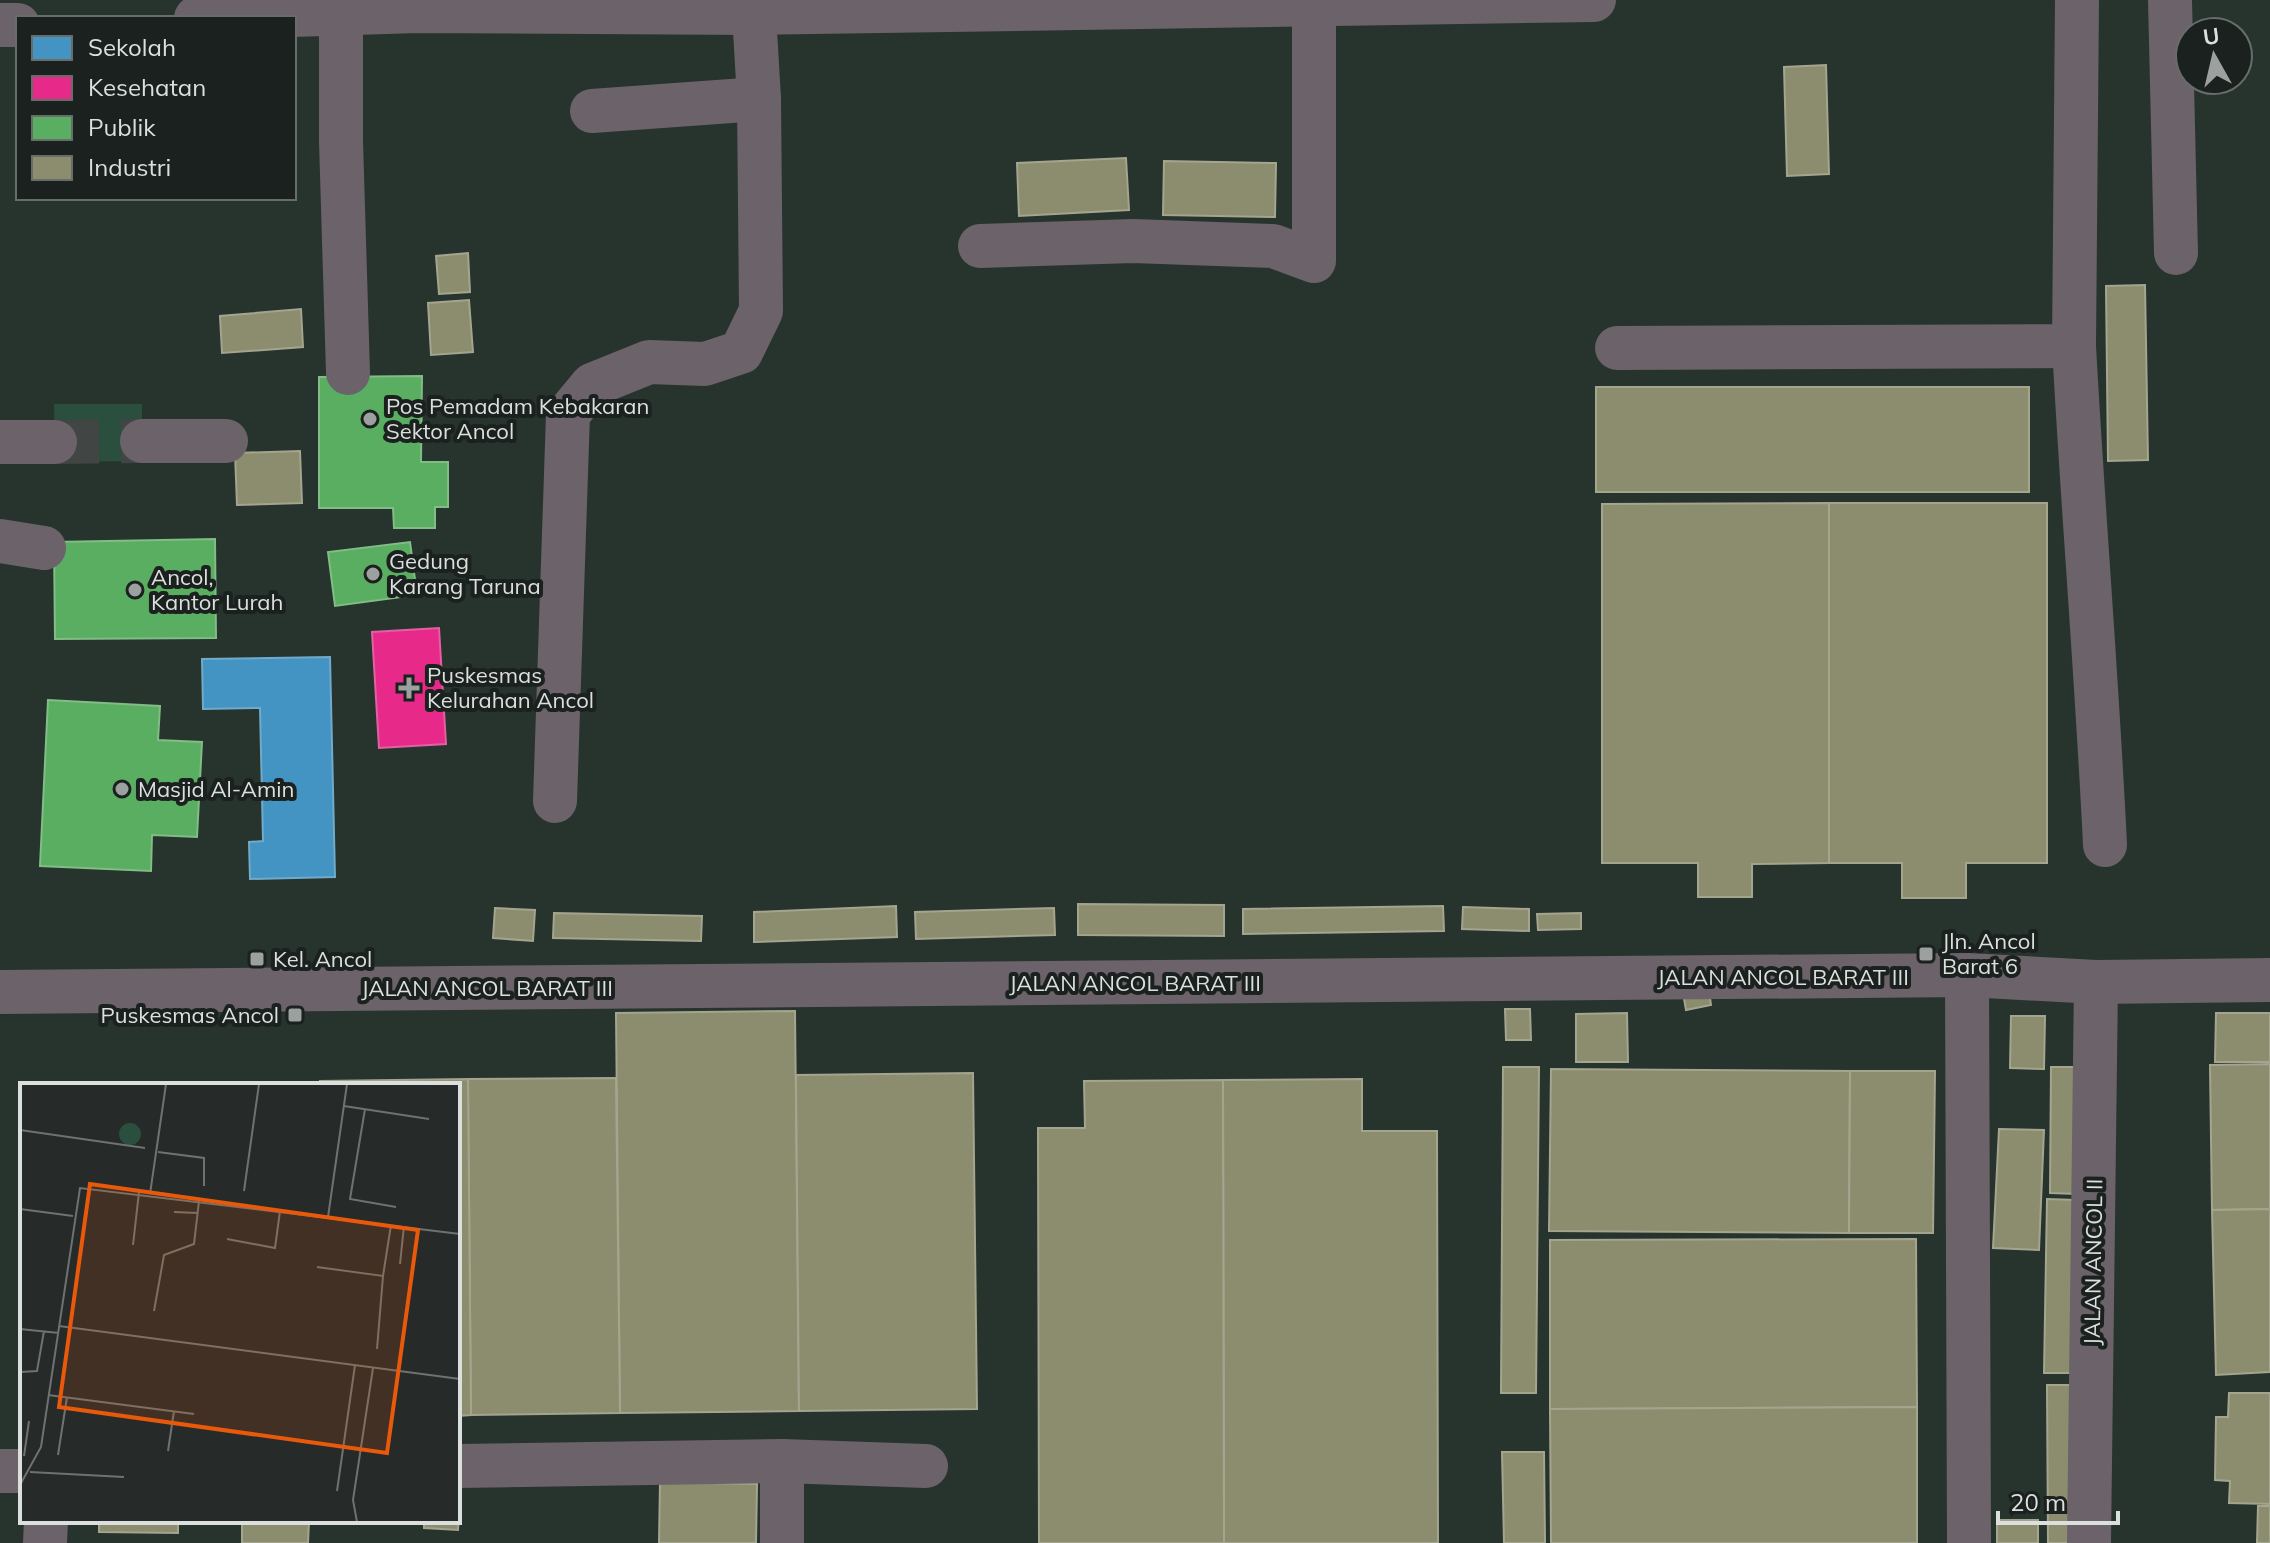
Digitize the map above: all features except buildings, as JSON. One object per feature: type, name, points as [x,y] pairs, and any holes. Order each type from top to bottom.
[{"type":"street","points":[[254,16],[341,13],[417,5],[754,13],[1594,0]]},
{"type":"street","points":[[2077,0],[2074,346],[2083,511],[2095,645],[2105,845]]},
{"type":"street","points":[[2170,0],[2176,253]]},
{"type":"street","points":[[980,246],[1133,241],[1273,246],[1314,261],[1314,5]]},
{"type":"street","points":[[341,13],[341,141],[348,373]]},
{"type":"street","points":[[555,801],[568,414],[592,385],[649,362],[705,364],[741,352],[761,311],[759,99],[754,13]]},
{"type":"street","points":[[592,111],[759,99]]},
{"type":"street","points":[[1617,348],[2074,346]]},
{"type":"street","points":[[142,441],[226,441]]},
{"type":"street","points":[[0,442],[55,442]]},
{"type":"street","points":[[0,541],[44,548]]},
{"type":"street","points":[[1967,975],[1969,1543]]},
{"type":"street","name":"JALAN ANCOL BARAT III","points":[[0,992],[1967,975],[2096,982],[2270,980]]},
{"type":"street","name":"JALAN ANCOL II","points":[[2089,1543],[2096,982]]},
{"type":"street","points":[[460,1466],[782,1461],[926,1466]]},
{"type":"street","points":[[782,1461],[782,1543]]},
{"type":"street","points":[[45,1543],[46,1523]]},
{"type":"shaded area","points":[[0,0],[2270,0],[2270,1543],[0,1543]]},
{"type":"green space","points":[[54,404],[142,404],[142,461],[55,462]]},
{"type":"tunnel","points":[[55,442],[142,441]]},
{"type":"place","name":"Pos Pemadam Kebakaran Sektor Ancol","points":[[370,419]]},
{"type":"place","name":"Gedung Karang Taruna","points":[[373,574]]},
{"type":"place","name":"Ancol, Kantor Lurah","points":[[135,590]]},
{"type":"place","name":"Puskesmas Kelurahan Ancol","points":[[409,688]]},
{"type":"place","name":"Masjid Al-Amin","points":[[122,789]]},
{"type":"place","name":"Jln. Ancol Barat 6","points":[[1926,954]]},
{"type":"place","name":"Kel. Ancol","points":[[257,959]]},
{"type":"place","name":"Puskesmas Ancol","points":[[295,1015]]}]
